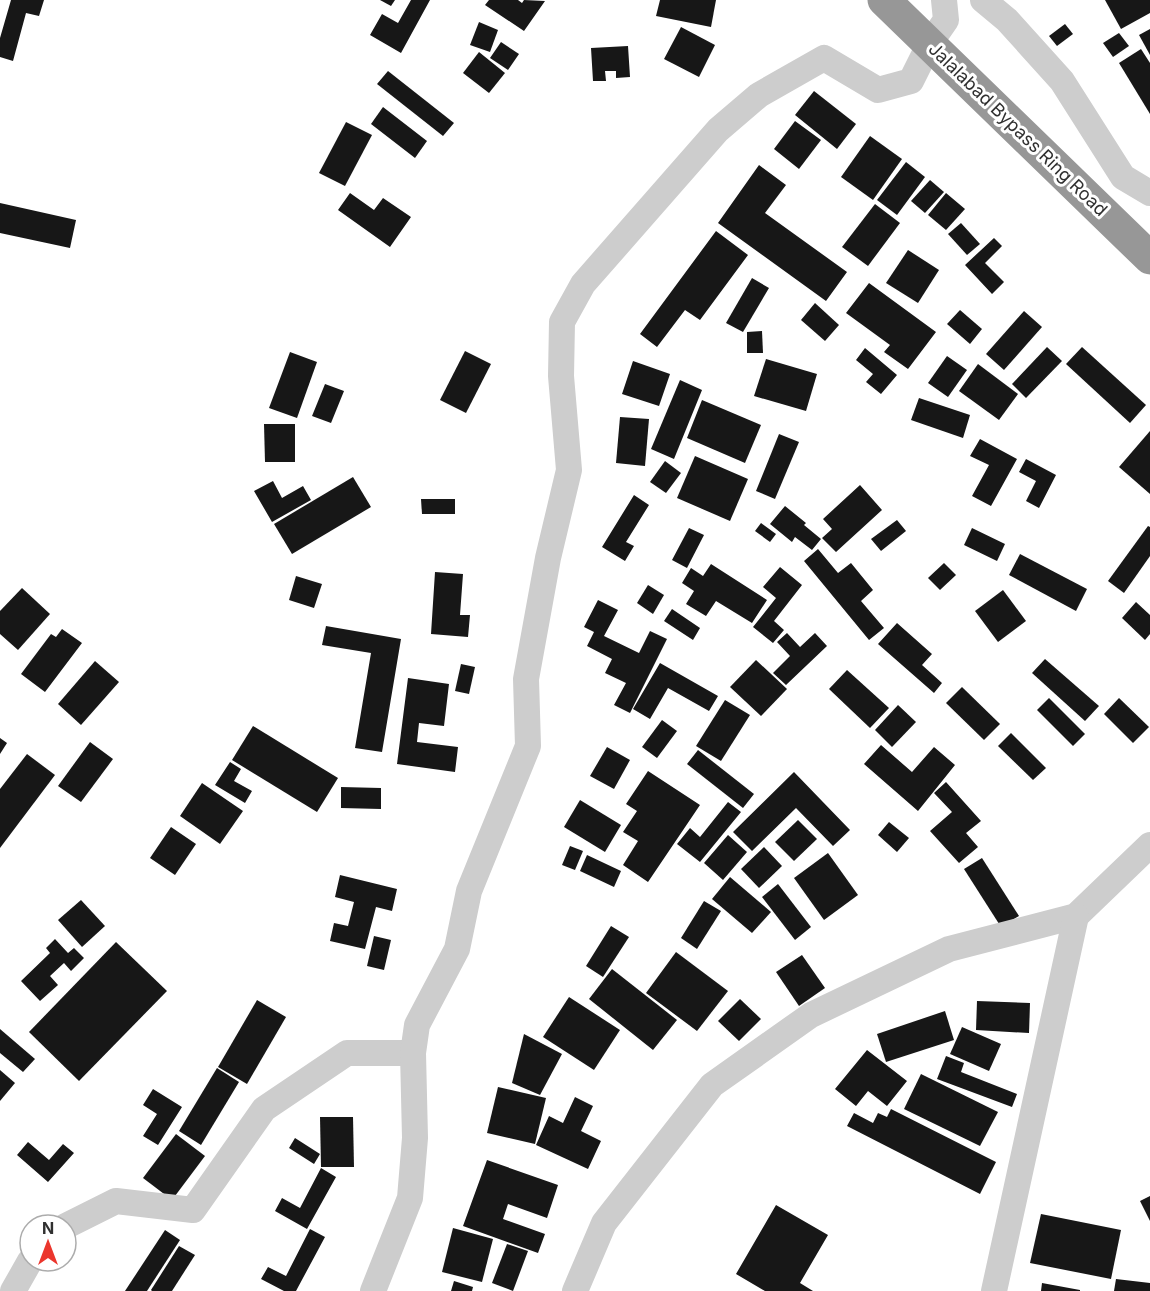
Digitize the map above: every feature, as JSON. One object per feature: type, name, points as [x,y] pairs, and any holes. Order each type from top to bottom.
[{"type":"highway","name":"Jalalabad Bypass Ring Road","points":[[884,0],[1150,258]]},
{"type":"street","points":[[373,1291],[410,1198],[415,1138],[413,1053],[417,1025],[457,949],[469,891],[528,746],[526,679],[548,558],[569,470],[561,376],[562,322],[583,284],[718,130],[759,95],[824,58],[878,90],[911,81],[930,43],[946,21],[944,0]]},
{"type":"street","points":[[982,0],[1007,20],[1062,81],[1123,177],[1150,193]]},
{"type":"street","points":[[575,1291],[604,1223],[712,1085],[811,1015],[949,949],[1076,916],[1150,845]]},
{"type":"street","points":[[994,1291],[1076,916]]},
{"type":"street","points":[[78,1220],[116,1201],[193,1210],[264,1109],[347,1053],[413,1053]]},
{"type":"street","points":[[13,1291],[23,1273]]},
{"type":"building","points":[[11,0],[44,0],[39,16],[26,13],[13,61],[0,57],[0,38]]},
{"type":"building","points":[[380,0],[395,0],[391,6]]},
{"type":"building","points":[[411,0],[430,0],[401,53],[370,35],[382,14],[398,23]]},
{"type":"building","points":[[489,0],[518,0],[522,3],[524,0],[545,1],[524,31],[485,5]]},
{"type":"building","points":[[660,0],[716,0],[711,27],[656,16]]},
{"type":"building","points":[[1105,0],[1150,0],[1150,13],[1121,29]]},
{"type":"building","points":[[479,22],[498,30],[490,52],[470,45]]},
{"type":"building","points":[[1065,24],[1073,34],[1057,46],[1049,36]]},
{"type":"building","points":[[681,27],[715,45],[699,77],[664,59]]},
{"type":"building","points":[[1150,29],[1150,55],[1139,35]]},
{"type":"building","points":[[1119,33],[1129,46],[1113,57],[1103,43]]},
{"type":"building","points":[[501,42],[519,54],[508,70],[490,58]]},
{"type":"building","points":[[628,46],[630,77],[616,78],[616,71],[605,71],[606,81],[593,81],[591,48]]},
{"type":"building","points":[[1141,49],[1150,63],[1150,114],[1119,63]]},
{"type":"building","points":[[479,52],[505,73],[489,93],[463,73]]},
{"type":"building","points":[[388,71],[454,123],[443,136],[377,84]]},
{"type":"building","points":[[814,91],[856,124],[837,149],[795,115]]},
{"type":"building","points":[[383,107],[427,141],[415,158],[371,124]]},
{"type":"building","points":[[795,121],[821,140],[799,169],[774,149]]},
{"type":"building","points":[[346,122],[372,135],[345,186],[319,173]]},
{"type":"building","points":[[870,136],[902,159],[873,200],[841,177]]},
{"type":"building","points":[[906,162],[925,177],[897,215],[877,200]]},
{"type":"building","points":[[759,165],[786,185],[765,213],[847,272],[826,301],[718,223]]},
{"type":"building","points":[[930,180],[944,192],[925,213],[911,201]]},
{"type":"building","points":[[350,193],[374,210],[383,198],[411,217],[390,247],[338,210]]},
{"type":"building","points":[[946,193],[965,209],[946,230],[928,215]]},
{"type":"building","points":[[0,203],[76,220],[70,248],[0,233]]},
{"type":"building","points":[[875,204],[900,223],[868,266],[842,247]]},
{"type":"building","points":[[961,223],[980,244],[967,255],[948,234]]},
{"type":"building","points":[[716,231],[748,255],[700,320],[685,310],[657,347],[640,334]]},
{"type":"building","points":[[994,238],[1002,246],[985,263],[1004,282],[992,294],[965,265]]},
{"type":"building","points":[[908,250],[939,270],[918,303],[886,283]]},
{"type":"building","points":[[752,278],[769,288],[743,332],[726,323]]},
{"type":"building","points":[[869,283],[936,332],[908,369],[884,352],[890,345],[846,313]]},
{"type":"building","points":[[815,303],[839,325],[825,341],[801,320]]},
{"type":"building","points":[[960,310],[982,329],[970,344],[947,324]]},
{"type":"building","points":[[1024,311],[1042,327],[1004,370],[986,354]]},
{"type":"building","points":[[762,331],[763,353],[747,353],[747,332]]},
{"type":"building","points":[[1047,347],[1062,361],[1026,398],[1012,384]]},
{"type":"building","points":[[1082,347],[1146,405],[1130,423],[1066,364]]},
{"type":"building","points":[[865,348],[897,375],[881,394],[866,382],[873,374],[856,360]]},
{"type":"building","points":[[465,351],[491,364],[466,413],[440,400]]},
{"type":"building","points":[[290,352],[317,362],[297,418],[269,408]]},
{"type":"building","points":[[947,356],[967,370],[948,397],[928,383]]},
{"type":"building","points":[[766,359],[817,374],[806,411],[754,396]]},
{"type":"building","points":[[633,361],[670,374],[659,406],[622,394]]},
{"type":"building","points":[[978,364],[1018,394],[999,420],[959,391]]},
{"type":"building","points":[[680,380],[702,390],[674,459],[651,449]]},
{"type":"building","points":[[325,384],[344,391],[331,423],[312,416]]},
{"type":"building","points":[[919,398],[970,415],[963,438],[911,420]]},
{"type":"building","points":[[702,400],[761,425],[745,463],[687,438]]},
{"type":"building","points":[[620,417],[649,419],[645,466],[616,463]]},
{"type":"building","points":[[264,424],[295,424],[295,462],[265,462]]},
{"type":"building","points":[[1150,431],[1150,494],[1119,467]]},
{"type":"building","points":[[779,434],[799,442],[775,499],[756,491]]},
{"type":"building","points":[[980,439],[1017,459],[991,506],[972,496],[989,465],[970,456]]},
{"type":"building","points":[[695,456],[748,479],[730,521],[677,498]]},
{"type":"building","points":[[1026,459],[1056,475],[1039,508],[1026,501],[1036,481],[1019,472]]},
{"type":"building","points":[[665,461],[681,473],[666,493],[650,482]]},
{"type":"building","points":[[353,477],[371,507],[292,554],[274,524]]},
{"type":"building","points":[[273,481],[282,498],[303,486],[311,500],[272,522],[254,491]]},
{"type":"building","points":[[860,485],[882,510],[836,552],[822,538],[832,529],[823,519]]},
{"type":"building","points":[[634,495],[649,505],[626,542],[634,546],[625,561],[602,547]]},
{"type":"building","points":[[421,499],[455,499],[455,514],[422,514]]},
{"type":"building","points":[[785,506],[821,539],[812,550],[795,537],[792,542],[770,524]]},
{"type":"building","points":[[897,520],[906,531],[881,551],[871,539]]},
{"type":"building","points":[[761,523],[776,534],[770,542],[755,531]]},
{"type":"building","points":[[1148,526],[1150,527],[1150,556],[1124,593],[1108,581]]},
{"type":"building","points":[[689,528],[704,535],[687,568],[672,560]]},
{"type":"building","points":[[972,528],[1005,544],[997,561],[964,545]]},
{"type":"building","points":[[818,549],[838,573],[851,563],[873,590],[861,601],[884,628],[869,640],[804,561]]},
{"type":"building","points":[[1020,554],[1087,589],[1076,611],[1009,575]]},
{"type":"building","points":[[944,563],[956,575],[940,590],[928,578]]},
{"type":"building","points":[[711,564],[767,600],[752,623],[716,601],[706,616],[686,604],[694,591],[682,583],[691,568],[703,576]]},
{"type":"building","points":[[780,567],[802,585],[774,621],[784,630],[773,643],[753,627],[776,598],[763,587]]},
{"type":"building","points":[[435,572],[463,574],[460,615],[470,615],[468,637],[431,634]]},
{"type":"building","points":[[296,576],[322,584],[314,608],[289,600]]},
{"type":"building","points":[[648,585],[664,595],[653,614],[637,603]]},
{"type":"building","points":[[22,588],[50,614],[18,650],[0,634],[0,611]]},
{"type":"building","points":[[1003,590],[1026,621],[998,642],[975,611]]},
{"type":"building","points":[[598,600],[618,610],[604,636],[639,653],[650,631],[667,639],[630,713],[614,705],[626,683],[605,673],[612,659],[587,646],[594,632],[584,627]]},
{"type":"building","points":[[1136,602],[1150,615],[1150,634],[1145,640],[1122,618]]},
{"type":"building","points":[[672,609],[700,628],[693,640],[664,621]]},
{"type":"building","points":[[897,623],[932,654],[922,665],[942,683],[934,693],[878,644]]},
{"type":"building","points":[[326,626],[401,639],[382,752],[355,748],[371,653],[322,645]]},
{"type":"building","points":[[62,629],[82,643],[45,692],[21,674],[51,634],[56,637]]},
{"type":"building","points":[[787,633],[800,647],[815,633],[827,646],[786,685],[773,673],[790,656],[777,642]]},
{"type":"building","points":[[1045,659],[1099,706],[1085,721],[1032,673]]},
{"type":"building","points":[[756,660],[787,689],[761,716],[730,687]]},
{"type":"building","points":[[95,661],[119,682],[81,725],[58,704]]},
{"type":"building","points":[[660,663],[718,696],[709,711],[668,688],[650,719],[633,709]]},
{"type":"building","points":[[461,664],[475,667],[469,694],[455,691]]},
{"type":"building","points":[[847,670],[889,708],[870,728],[829,689]]},
{"type":"building","points":[[408,678],[449,684],[444,726],[419,723],[417,742],[458,747],[455,772],[397,764]]},
{"type":"building","points":[[962,687],[1000,724],[984,740],[946,703]]},
{"type":"building","points":[[1049,698],[1085,734],[1073,746],[1037,710]]},
{"type":"building","points":[[1119,698],[1149,727],[1133,743],[1104,714]]},
{"type":"building","points":[[725,700],[750,715],[721,761],[696,746]]},
{"type":"building","points":[[898,705],[916,722],[892,747],[875,730]]},
{"type":"building","points":[[662,720],[677,731],[657,758],[642,747]]},
{"type":"building","points":[[253,726],[338,778],[317,812],[232,760]]},
{"type":"building","points":[[1011,733],[1046,768],[1033,780],[998,746]]},
{"type":"building","points":[[0,738],[7,743],[0,754]]},
{"type":"building","points":[[90,742],[113,759],[81,802],[58,786]]},
{"type":"building","points":[[881,745],[912,772],[934,747],[955,765],[918,811],[864,764]]},
{"type":"building","points":[[607,747],[630,760],[614,789],[590,776]]},
{"type":"building","points":[[698,750],[754,794],[743,808],[687,764]]},
{"type":"building","points":[[27,754],[55,775],[0,848],[0,789]]},
{"type":"building","points":[[230,762],[241,769],[234,781],[252,791],[245,803],[215,785]]},
{"type":"building","points":[[648,771],[700,805],[648,882],[623,865],[638,841],[623,832],[637,811],[626,804]]},
{"type":"building","points":[[794,772],[850,830],[833,846],[796,808],[752,851],[733,832]]},
{"type":"building","points":[[946,782],[981,821],[966,833],[978,847],[959,863],[930,831],[952,812],[934,793]]},
{"type":"building","points":[[202,783],[243,811],[220,844],[180,816]]},
{"type":"building","points":[[341,787],[381,788],[381,809],[341,808]]},
{"type":"building","points":[[580,800],[621,825],[605,852],[564,827]]},
{"type":"building","points":[[728,802],[741,812],[700,862],[677,844],[690,828],[700,837]]},
{"type":"building","points":[[798,820],[817,839],[794,861],[775,842]]},
{"type":"building","points":[[889,822],[909,838],[897,852],[878,835]]},
{"type":"building","points":[[171,827],[196,844],[175,875],[150,858]]},
{"type":"building","points":[[728,835],[747,852],[723,880],[704,863]]},
{"type":"building","points":[[570,846],[583,851],[575,870],[562,865]]},
{"type":"building","points":[[764,847],[782,866],[759,888],[741,869]]},
{"type":"building","points":[[828,853],[858,895],[824,920],[794,878]]},
{"type":"building","points":[[587,855],[621,871],[614,887],[580,871]]},
{"type":"building","points":[[982,858],[1019,916],[1001,927],[964,869]]},
{"type":"building","points":[[340,875],[397,889],[392,911],[376,907],[365,949],[330,941],[334,923],[348,926],[354,902],[335,897]]},
{"type":"building","points":[[730,877],[771,912],[752,933],[712,899]]},
{"type":"building","points":[[778,884],[811,927],[795,940],[762,897]]},
{"type":"building","points":[[81,900],[105,926],[82,947],[58,920]]},
{"type":"building","points":[[704,901],[721,911],[697,949],[681,938]]},
{"type":"building","points":[[611,926],[629,937],[603,977],[586,966]]},
{"type":"building","points":[[374,936],[391,940],[384,970],[367,966]]},
{"type":"building","points":[[55,939],[68,953],[74,948],[84,958],[71,971],[64,963],[50,976],[58,985],[40,1001],[21,981],[50,953],[46,948]]},
{"type":"building","points":[[116,942],[167,991],[79,1081],[29,1032]]},
{"type":"building","points":[[676,952],[728,991],[697,1031],[646,993]]},
{"type":"building","points":[[802,955],[825,988],[799,1006],[776,972]]},
{"type":"building","points":[[612,969],[677,1020],[653,1050],[589,999]]},
{"type":"building","points":[[569,997],[620,1030],[594,1070],[543,1037]]},
{"type":"building","points":[[740,999],[761,1019],[739,1041],[718,1021]]},
{"type":"building","points":[[257,1000],[286,1017],[247,1084],[218,1067]]},
{"type":"building","points":[[977,1001],[1030,1003],[1029,1033],[976,1030]]},
{"type":"building","points":[[945,1011],[954,1040],[886,1062],[877,1034]]},
{"type":"building","points":[[962,1027],[1001,1044],[989,1071],[950,1054]]},
{"type":"building","points":[[0,1029],[35,1059],[23,1072],[0,1053]]},
{"type":"building","points":[[524,1034],[562,1054],[540,1095],[512,1083]]},
{"type":"building","points":[[867,1050],[907,1081],[887,1106],[868,1091],[856,1106],[835,1089]]},
{"type":"building","points":[[946,1056],[964,1063],[961,1072],[1017,1094],[1012,1107],[937,1079]]},
{"type":"building","points":[[217,1068],[239,1082],[201,1145],[179,1131]]},
{"type":"building","points":[[0,1070],[15,1083],[0,1101]]},
{"type":"building","points":[[921,1074],[998,1112],[980,1146],[904,1109]]},
{"type":"building","points":[[498,1087],[546,1098],[535,1144],[487,1133]]},
{"type":"building","points":[[153,1089],[182,1107],[158,1145],[143,1136],[157,1114],[143,1105]]},
{"type":"building","points":[[575,1097],[593,1106],[581,1131],[601,1141],[588,1169],[536,1145],[549,1116],[563,1123]]},
{"type":"building","points":[[891,1109],[996,1162],[980,1194],[847,1126],[854,1113],[873,1123],[878,1113],[887,1117]]},
{"type":"building","points":[[320,1117],[353,1117],[354,1167],[321,1167]]},
{"type":"building","points":[[176,1134],[205,1156],[172,1200],[143,1178]]},
{"type":"building","points":[[295,1138],[320,1154],[314,1164],[289,1148]]},
{"type":"building","points":[[28,1142],[49,1160],[63,1144],[74,1153],[48,1182],[17,1155]]},
{"type":"building","points":[[487,1160],[558,1185],[547,1218],[508,1204],[503,1219],[545,1234],[538,1253],[463,1226]]},
{"type":"building","points":[[321,1168],[336,1177],[307,1229],[275,1211],[282,1198],[300,1208]]},
{"type":"building","points":[[1150,1196],[1150,1221],[1140,1201]]},
{"type":"building","points":[[776,1205],[828,1235],[800,1283],[813,1291],[765,1291],[736,1274]]},
{"type":"building","points":[[1041,1214],[1121,1230],[1111,1279],[1030,1263]]},
{"type":"building","points":[[453,1228],[493,1239],[482,1282],[442,1272]]},
{"type":"building","points":[[310,1229],[325,1237],[296,1291],[284,1291],[261,1279],[268,1267],[286,1276]]},
{"type":"building","points":[[165,1230],[180,1240],[147,1291],[125,1291]]},
{"type":"building","points":[[507,1244],[528,1251],[513,1291],[492,1283]]},
{"type":"building","points":[[179,1246],[195,1255],[172,1291],[152,1291],[151,1290]]},
{"type":"building","points":[[1116,1279],[1150,1283],[1150,1291],[1114,1291]]},
{"type":"building","points":[[454,1281],[473,1287],[472,1291],[451,1291]]},
{"type":"building","points":[[1042,1283],[1080,1290],[1080,1291],[1041,1291]]}]
